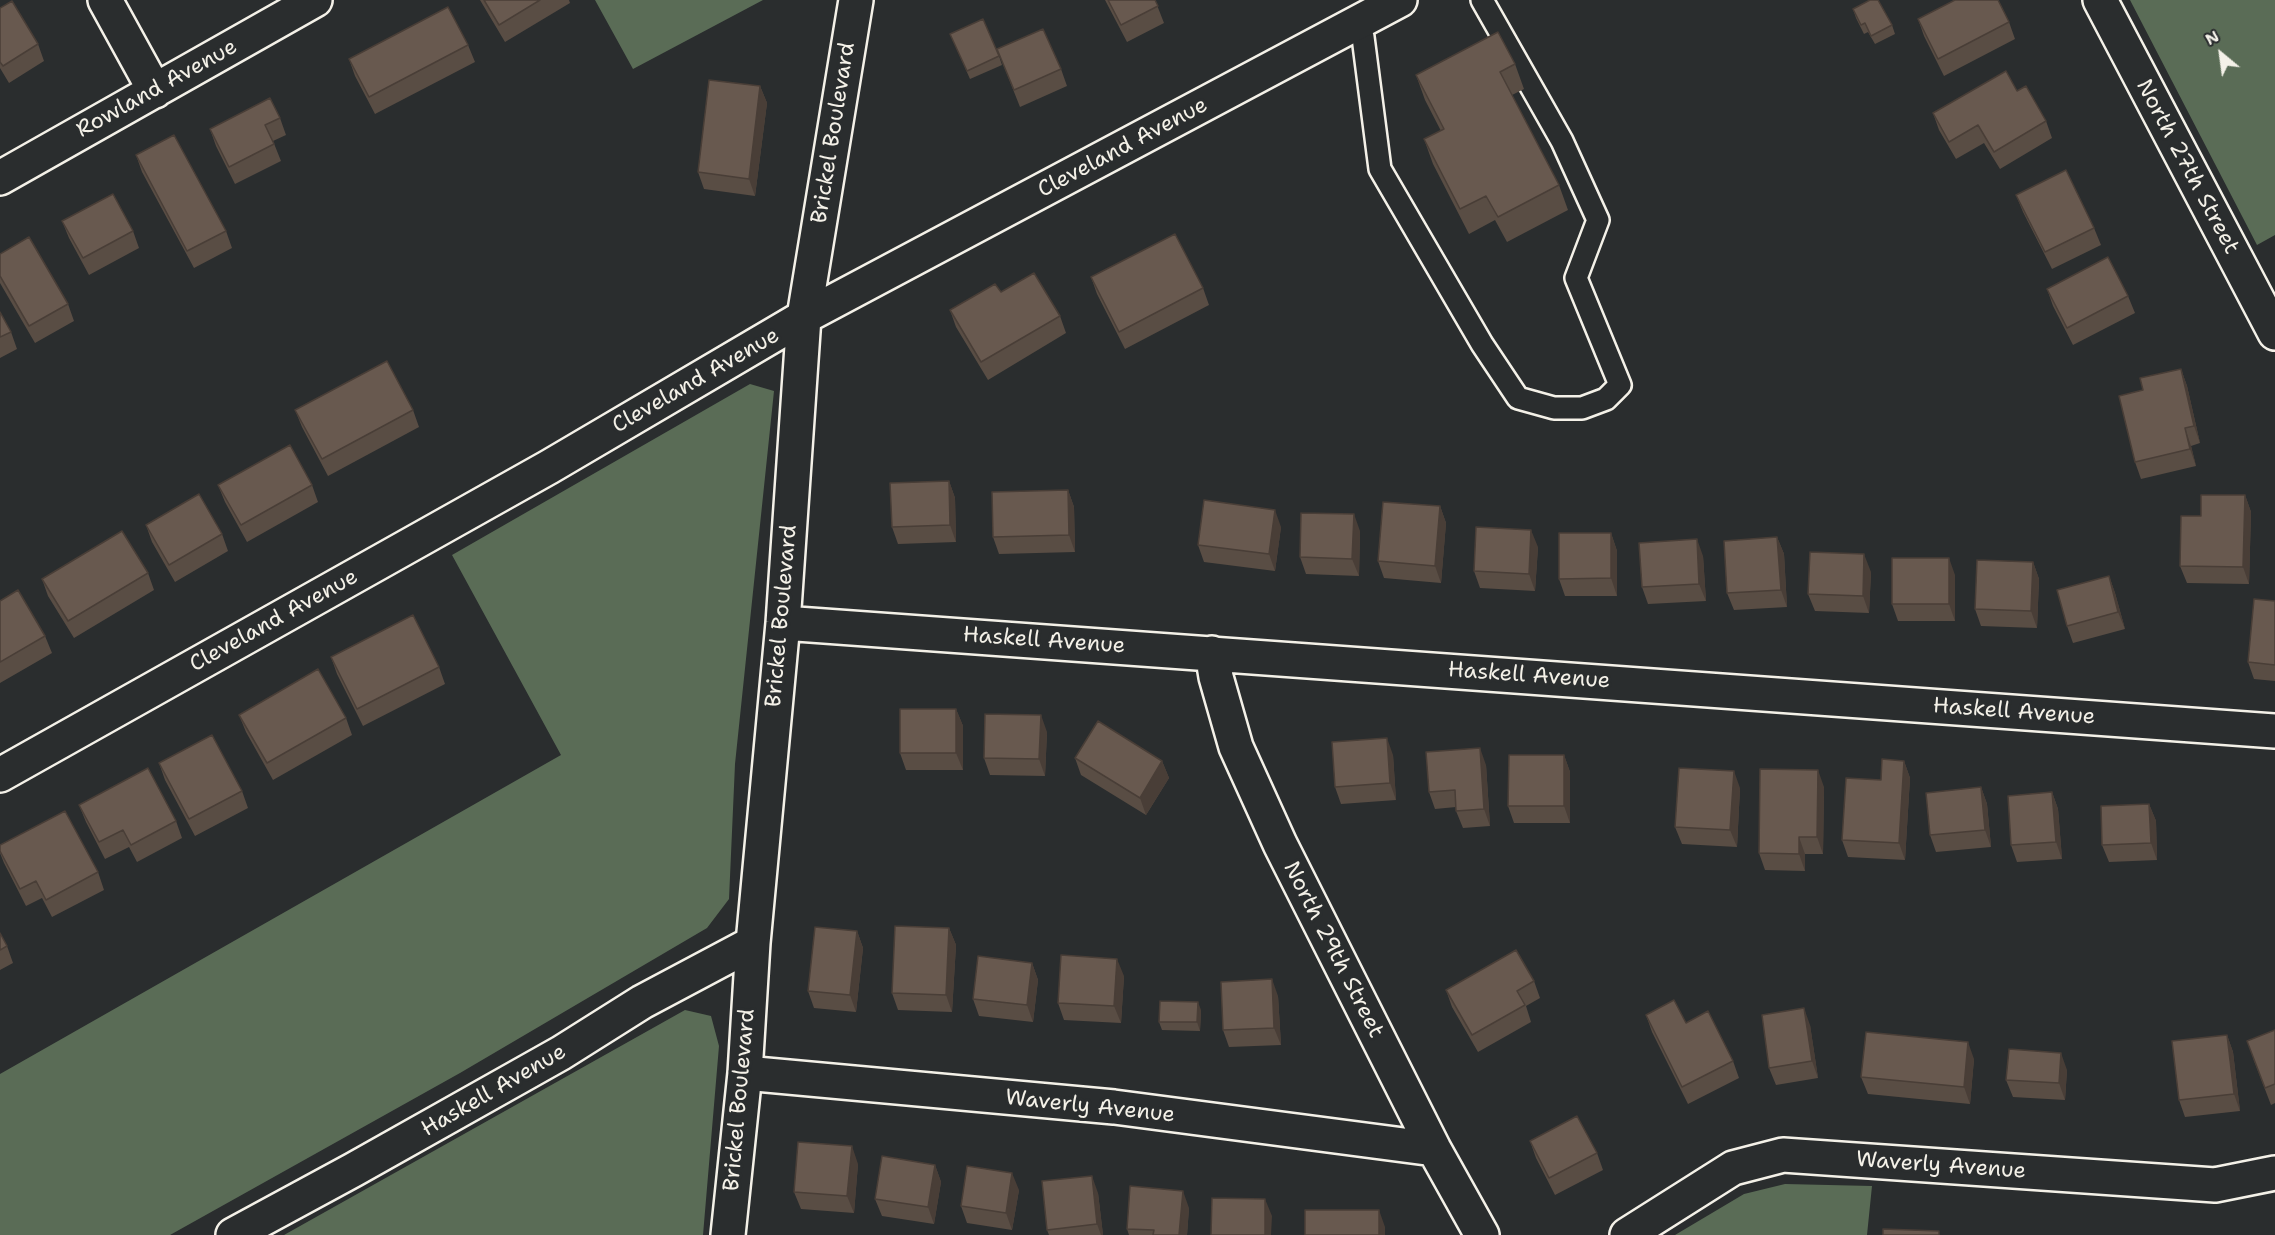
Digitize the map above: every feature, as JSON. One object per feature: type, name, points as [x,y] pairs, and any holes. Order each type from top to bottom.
[{"type":"street","points":[[105,0],[155,91]]},
{"type":"street","name":"Rowland Avenue","points":[[0,178],[315,0]]},
{"type":"street","name":"Brickel Boulevard","points":[[728,1235],[745,1073],[753,943],[783,623],[804,317],[856,0]]},
{"type":"street","name":"Cleveland Avenue","points":[[0,775],[549,467],[804,317],[1400,0]]},
{"type":"street","name":"North 27th Street","points":[[2100,0],[2275,333]]},
{"type":"street","name":"Haskell Avenue","points":[[783,623],[2275,730]]},
{"type":"street","name":"North 29th Street","points":[[1212,653],[1216,677],[1241,758],[1280,844],[1434,1149],[1482,1235]]},
{"type":"street","name":"Haskell Avenue","points":[[234,1235],[561,1053],[642,1002],[753,943]]},
{"type":"street","name":"Waverly Avenue","points":[[745,1073],[1114,1107],[1434,1149]]},
{"type":"street","name":"Waverly Avenue","points":[[1627,1235],[1733,1168],[1783,1155],[2215,1185],[2275,1173]]},
{"type":"lane","points":[[1355,24],[1363,37],[1380,169],[1482,344],[1518,398],[1554,408],[1582,408],[1606,399],[1620,385],[1576,278],[1598,220],[1562,141],[1482,0]]},
{"type":"green space","points":[[595,0],[763,0],[633,69]]},
{"type":"green space","points":[[2130,0],[2275,0],[2275,235],[2257,245]]},
{"type":"green space","points":[[750,384],[774,391],[735,764],[729,899],[707,928],[460,1073],[170,1235],[0,1235],[0,1074],[561,755],[452,555]]},
{"type":"green space","points":[[685,1010],[711,1016],[719,1046],[703,1235],[284,1235]]},
{"type":"green space","points":[[1785,1184],[1872,1186],[1867,1235],[1675,1235],[1744,1194]]},
{"type":"building","points":[[484,0],[540,0],[499,25]]},
{"type":"building","points":[[1108,0],[1155,0],[1158,6],[1121,25]]},
{"type":"building","points":[[1870,0],[1878,0],[1892,25],[1871,36],[1865,23],[1861,25],[1853,9]]},
{"type":"building","points":[[1955,0],[1998,0],[2009,22],[1938,59],[1918,19]]},
{"type":"building","points":[[12,1],[38,44],[3,66],[0,62],[0,8]]},
{"type":"building","points":[[448,7],[468,45],[369,97],[349,59]]},
{"type":"building","points":[[983,19],[999,56],[967,71],[950,34]]},
{"type":"building","points":[[1043,29],[1061,69],[1014,90],[997,49]]},
{"type":"building","points":[[1498,32],[1515,64],[1500,72],[1559,185],[1498,217],[1486,196],[1460,209],[1424,139],[1444,129],[1416,75]]},
{"type":"building","points":[[2006,71],[2017,91],[2026,86],[2046,121],[1994,152],[1978,125],[1949,142],[1933,113]]},
{"type":"building","points":[[709,80],[760,86],[749,179],[698,172]]},
{"type":"building","points":[[270,98],[280,118],[265,125],[274,144],[229,167],[210,129]]},
{"type":"building","points":[[174,135],[226,231],[187,251],[136,155]]},
{"type":"building","points":[[2066,170],[2094,228],[2045,252],[2016,195]]},
{"type":"building","points":[[113,194],[133,231],[83,258],[62,221]]},
{"type":"building","points":[[1175,234],[1203,288],[1119,332],[1091,277]]},
{"type":"building","points":[[29,237],[68,304],[29,326],[0,276],[0,254]]},
{"type":"building","points":[[2108,257],[2128,296],[2067,328],[2047,289]]},
{"type":"building","points":[[1034,273],[1060,316],[981,362],[950,310],[995,284],[1001,292]]},
{"type":"building","points":[[0,312],[11,332],[0,337]]},
{"type":"building","points":[[387,361],[413,410],[322,459],[295,410]]},
{"type":"building","points":[[2181,369],[2194,426],[2185,428],[2190,449],[2135,462],[2119,396],[2143,390],[2140,378]]},
{"type":"building","points":[[290,445],[312,485],[241,525],[218,485]]},
{"type":"building","points":[[949,481],[950,525],[892,527],[890,483]]},
{"type":"building","points":[[1068,490],[1069,535],[993,537],[992,492]]},
{"type":"building","points":[[199,494],[222,534],[169,565],[146,525]]},
{"type":"building","points":[[2201,495],[2245,495],[2243,567],[2180,566],[2181,516],[2201,516]]},
{"type":"building","points":[[1204,500],[1275,510],[1269,554],[1198,545]]},
{"type":"building","points":[[1383,502],[1440,506],[1435,566],[1378,561]]},
{"type":"building","points":[[1301,513],[1354,514],[1352,559],[1300,557]]},
{"type":"building","points":[[1476,527],[1531,530],[1529,574],[1474,571]]},
{"type":"building","points":[[122,531],[148,573],[68,621],[42,579]]},
{"type":"building","points":[[1559,533],[1611,533],[1611,578],[1559,579]]},
{"type":"building","points":[[1777,537],[1781,590],[1727,593],[1724,541]]},
{"type":"building","points":[[1697,539],[1699,584],[1642,587],[1639,543]]},
{"type":"building","points":[[1810,552],[1864,554],[1863,596],[1808,594]]},
{"type":"building","points":[[1892,558],[1949,558],[1949,604],[1892,604]]},
{"type":"building","points":[[1977,560],[2033,562],[2031,611],[1975,609]]},
{"type":"building","points":[[2109,576],[2118,612],[2067,626],[2057,590]]},
{"type":"building","points":[[18,590],[45,636],[0,662],[0,601]]},
{"type":"building","points":[[2254,599],[2275,601],[2275,665],[2248,662]]},
{"type":"building","points":[[413,615],[439,667],[357,709],[331,657]]},
{"type":"building","points":[[318,669],[346,718],[267,763],[239,715]]},
{"type":"building","points":[[900,709],[956,709],[956,753],[900,753]]},
{"type":"building","points":[[985,714],[1041,715],[1039,759],[984,758]]},
{"type":"building","points":[[1098,721],[1162,761],[1140,798],[1075,758]]},
{"type":"building","points":[[212,735],[242,791],[189,819],[159,763]]},
{"type":"building","points":[[1387,738],[1390,783],[1335,787],[1332,742]]},
{"type":"building","points":[[1480,748],[1484,809],[1456,811],[1455,790],[1429,792],[1426,752]]},
{"type":"building","points":[[1509,755],[1564,755],[1564,806],[1508,806]]},
{"type":"building","points":[[1882,759],[1904,761],[1899,843],[1842,840],[1846,778],[1881,780]]},
{"type":"building","points":[[148,768],[176,821],[131,845],[123,830],[99,842],[79,805]]},
{"type":"building","points":[[1679,768],[1734,771],[1730,830],[1675,827]]},
{"type":"building","points":[[1760,769],[1818,770],[1817,837],[1799,837],[1799,854],[1759,853]]},
{"type":"building","points":[[1981,787],[1985,830],[1930,835],[1926,793]]},
{"type":"building","points":[[2052,792],[2056,842],[2011,845],[2008,796]]},
{"type":"building","points":[[2149,804],[2151,843],[2102,845],[2101,806]]},
{"type":"building","points":[[65,811],[98,872],[46,900],[36,881],[20,889],[0,851],[0,845]]},
{"type":"building","points":[[895,926],[949,928],[946,995],[892,993]]},
{"type":"building","points":[[815,927],[857,931],[850,995],[808,991]]},
{"type":"building","points":[[0,933],[7,946],[0,950]]},
{"type":"building","points":[[1516,950],[1534,981],[1517,991],[1525,1005],[1472,1035],[1446,990]]},
{"type":"building","points":[[1061,955],[1117,959],[1114,1006],[1058,1003]]},
{"type":"building","points":[[978,956],[1032,963],[1027,1005],[973,999]]},
{"type":"building","points":[[1272,979],[1274,1028],[1223,1030],[1221,982]]},
{"type":"building","points":[[1674,1000],[1686,1023],[1708,1011],[1733,1061],[1682,1087],[1646,1015]]},
{"type":"building","points":[[1160,1001],[1198,1002],[1197,1022],[1159,1022]]},
{"type":"building","points":[[1804,1008],[1812,1061],[1769,1068],[1762,1015]]},
{"type":"building","points":[[2275,1030],[2275,1084],[2265,1088],[2247,1041]]},
{"type":"building","points":[[1866,1032],[1968,1042],[1964,1087],[1861,1077]]},
{"type":"building","points":[[2227,1035],[2234,1094],[2179,1100],[2172,1041]]},
{"type":"building","points":[[2009,1049],[2061,1053],[2059,1083],[2006,1080]]},
{"type":"building","points":[[1577,1116],[1597,1153],[1549,1178],[1530,1141]]},
{"type":"building","points":[[798,1142],[852,1146],[847,1196],[794,1192]]},
{"type":"building","points":[[882,1156],[935,1165],[928,1207],[875,1199]]},
{"type":"building","points":[[967,1166],[1012,1173],[1006,1213],[961,1206]]},
{"type":"building","points":[[1092,1176],[1097,1224],[1047,1230],[1042,1181]]},
{"type":"building","points":[[1130,1186],[1183,1191],[1179,1235],[1153,1235],[1154,1230],[1127,1229]]},
{"type":"building","points":[[1212,1198],[1265,1199],[1265,1235],[1211,1235]]},
{"type":"building","points":[[1305,1210],[1379,1210],[1379,1235],[1305,1235]]},
{"type":"building","points":[[1883,1229],[1939,1231],[1939,1235],[1883,1235]]}]
